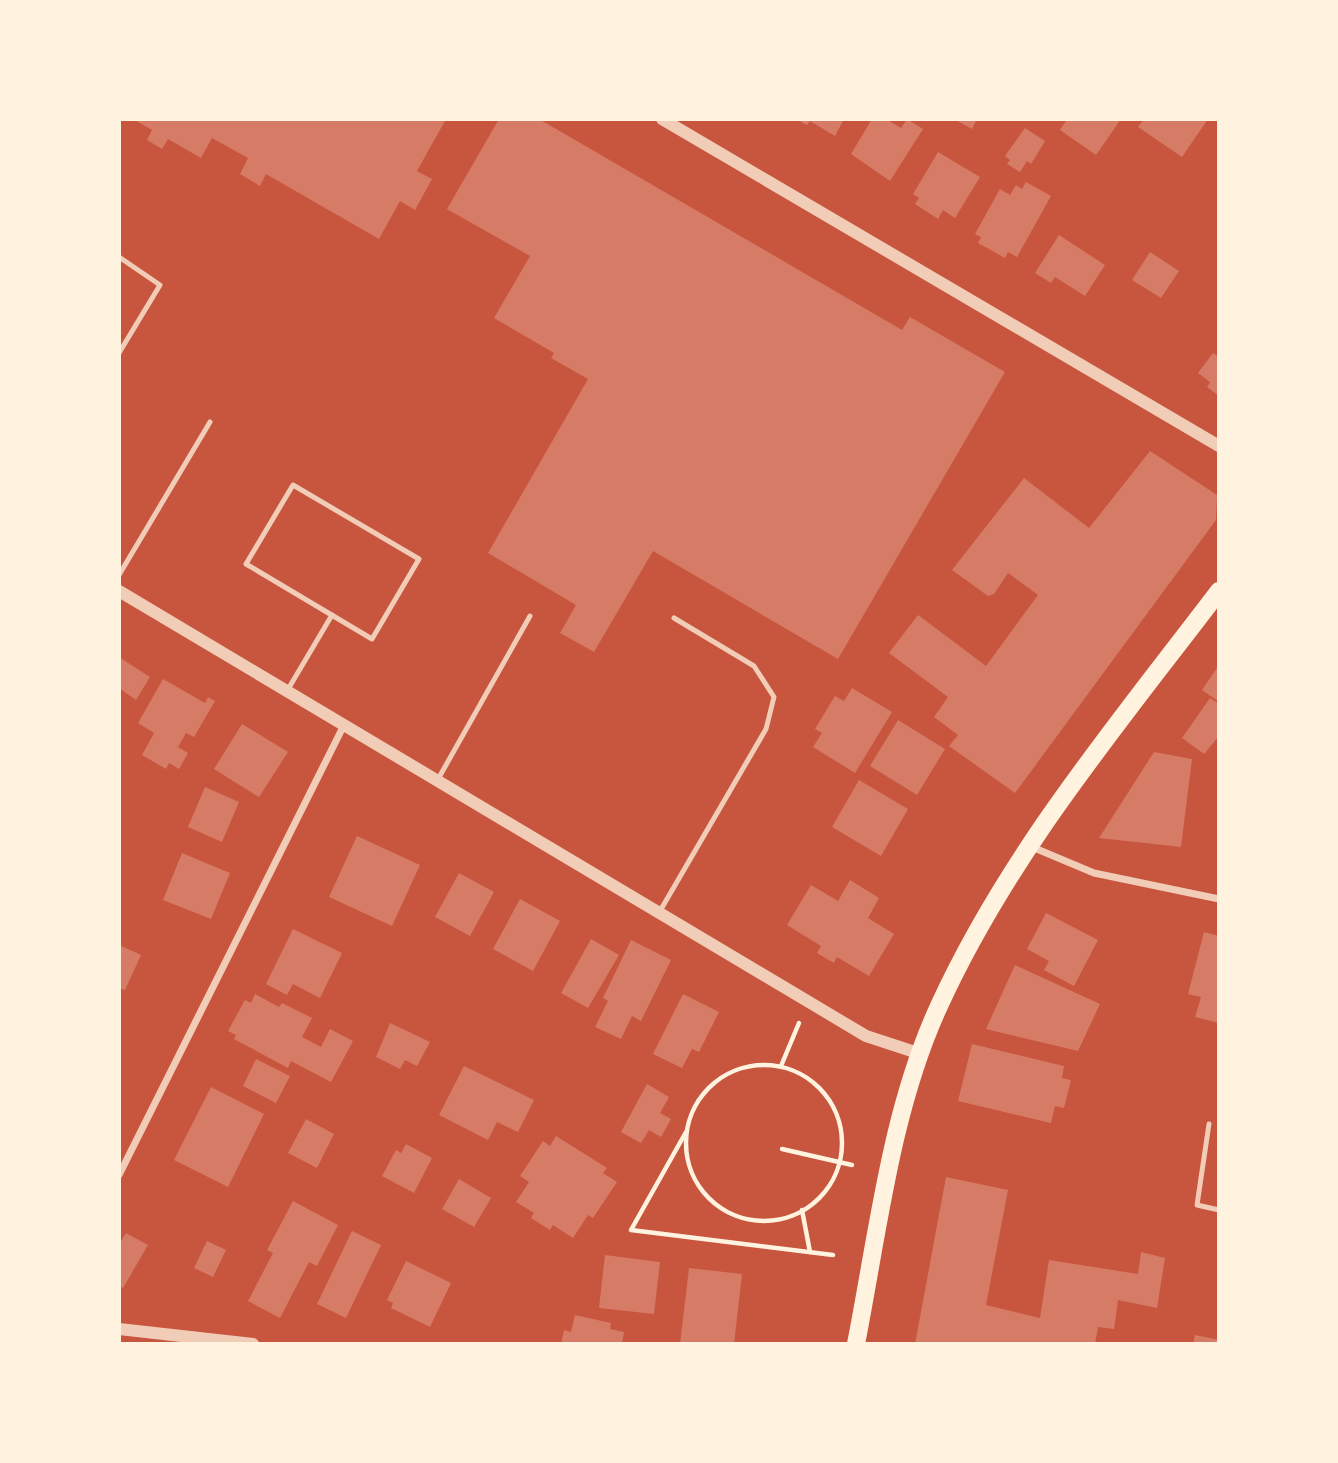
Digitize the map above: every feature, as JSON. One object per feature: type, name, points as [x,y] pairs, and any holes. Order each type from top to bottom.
[{"type":"main road","points":[[856,1344],[898,1136],[920,1054],[938,1007],[1029,845],[1219,591]]},
{"type":"street","points":[[662,119],[1219,446]]},
{"type":"street","points":[[119,591],[866,1036],[920,1054]]},
{"type":"street","points":[[119,1175],[344,725]]},
{"type":"street","points":[[1029,845],[1069,865],[1094,873],[1219,899]]},
{"type":"street","points":[[119,1329],[253,1344]]},
{"type":"lane","points":[[119,257],[160,285],[119,353]]},
{"type":"lane","points":[[119,575],[210,422]]},
{"type":"lane","points":[[293,485],[419,559],[372,639],[332,615],[246,564],[293,485]]},
{"type":"lane","points":[[287,692],[332,615]]},
{"type":"lane","points":[[437,781],[530,616]]},
{"type":"lane","points":[[659,914],[766,729],[774,696],[754,666],[674,618]]},
{"type":"lane","points":[[1209,1124],[1197,1205],[1219,1210]]},
{"type":"path","points":[[781,1066],[799,1023]]},
{"type":"path","points":[[687,1131],[687,1157],[696,1182],[713,1202],[736,1216],[761,1221],[787,1217],[802,1210],[829,1187],[840,1163],[843,1138],[837,1113],[824,1091],[804,1075],[781,1066],[755,1065],[731,1072],[710,1086],[695,1107],[687,1131],[631,1230],[833,1255]]},
{"type":"path","points":[[782,1149],[852,1165]]},
{"type":"path","points":[[802,1210],[810,1252]]},
{"type":"building","points":[[133,119],[446,119],[417,171],[432,179],[415,210],[400,201],[379,239],[266,174],[260,186],[240,174],[248,158],[212,138],[201,158],[168,139],[162,149],[147,140],[152,130]]},
{"type":"building","points":[[499,119],[539,119],[902,330],[910,317],[1005,372],[838,659],[653,551],[594,652],[560,633],[576,605],[488,553],[588,379],[551,358],[554,353],[494,318],[530,256],[447,209]]},
{"type":"building","points":[[796,119],[843,121],[835,136],[810,121],[807,125]]},
{"type":"building","points":[[872,119],[886,119],[901,128],[907,119],[923,129],[890,181],[851,154]]},
{"type":"building","points":[[954,119],[977,119],[972,129]]},
{"type":"building","points":[[1067,119],[1121,119],[1096,155],[1060,130]]},
{"type":"building","points":[[1144,119],[1208,119],[1182,157],[1138,127]]},
{"type":"building","points":[[1025,128],[1045,141],[1031,164],[1027,161],[1020,172],[1007,164],[1010,160],[1005,156]]},
{"type":"building","points":[[938,152],[980,177],[955,218],[943,210],[938,219],[915,204],[919,198],[913,194]]},
{"type":"building","points":[[1026,182],[1051,196],[1017,257],[1008,252],[1005,258],[978,243],[981,237],[975,234],[1000,189],[1010,195],[1016,185],[1022,189]]},
{"type":"building","points":[[1059,235],[1105,265],[1085,296],[1055,277],[1051,283],[1035,273]]},
{"type":"building","points":[[1150,252],[1179,271],[1161,298],[1132,280]]},
{"type":"building","points":[[1213,353],[1219,357],[1219,396],[1207,387],[1210,382],[1198,373]]},
{"type":"building","points":[[1150,451],[1217,495],[1216,520],[1015,793],[949,746],[958,735],[934,717],[948,697],[889,653],[918,615],[986,666],[1038,595],[1008,573],[994,594],[988,596],[952,570],[1024,478],[1089,528]]},
{"type":"building","points":[[119,657],[150,677],[136,700],[119,688]]},
{"type":"building","points":[[1219,665],[1219,702],[1202,690]]},
{"type":"building","points":[[163,679],[205,703],[208,697],[215,701],[194,737],[186,733],[178,747],[188,753],[179,769],[169,763],[166,769],[142,755],[154,733],[138,723]]},
{"type":"building","points":[[852,688],[892,712],[855,773],[813,747],[822,733],[815,729],[835,696],[844,701]]},
{"type":"building","points":[[1210,698],[1219,704],[1219,736],[1204,754],[1182,738]]},
{"type":"building","points":[[898,720],[945,749],[917,795],[870,766]]},
{"type":"building","points":[[242,724],[288,752],[259,797],[214,769]]},
{"type":"building","points":[[1154,752],[1192,759],[1181,847],[1099,838]]},
{"type":"building","points":[[859,780],[908,809],[881,856],[832,827]]},
{"type":"building","points":[[205,787],[239,802],[222,842],[188,827]]},
{"type":"building","points":[[357,836],[420,865],[392,926],[329,897]]},
{"type":"building","points":[[182,853],[230,873],[211,919],[163,900]]},
{"type":"building","points":[[459,873],[494,892],[470,936],[435,917]]},
{"type":"building","points":[[850,880],[879,898],[868,918],[894,934],[869,976],[837,957],[834,963],[817,953],[821,946],[787,925],[811,885],[838,901]]},
{"type":"building","points":[[520,899],[560,921],[533,971],[493,949]]},
{"type":"building","points":[[1046,913],[1098,940],[1074,986],[1044,970],[1049,961],[1027,949]]},
{"type":"building","points":[[293,929],[342,953],[320,998],[293,984],[287,995],[266,984]]},
{"type":"building","points":[[1204,932],[1219,936],[1219,1023],[1195,1017],[1201,997],[1188,994]]},
{"type":"building","points":[[591,939],[619,955],[588,1008],[561,993]]},
{"type":"building","points":[[631,940],[671,960],[641,1021],[632,1016],[621,1039],[595,1027],[608,1001],[603,998]]},
{"type":"building","points":[[119,945],[141,955],[125,990],[119,988]]},
{"type":"building","points":[[1015,965],[1100,1004],[1078,1051],[986,1029]]},
{"type":"building","points":[[255,994],[279,1007],[282,1003],[312,1018],[302,1037],[321,1047],[330,1029],[353,1041],[331,1082],[291,1061],[288,1068],[234,1039],[236,1035],[228,1031],[245,1000],[251,1003]]},
{"type":"building","points":[[683,994],[719,1012],[699,1052],[692,1049],[682,1068],[653,1054]]},
{"type":"building","points":[[390,1023],[430,1042],[417,1066],[405,1060],[400,1069],[376,1057]]},
{"type":"building","points":[[972,1044],[1064,1066],[1062,1078],[1071,1080],[1064,1108],[1055,1106],[1051,1123],[958,1101]]},
{"type":"building","points":[[256,1059],[290,1076],[276,1103],[243,1086]]},
{"type":"building","points":[[464,1066],[534,1100],[518,1132],[497,1122],[488,1140],[439,1115]]},
{"type":"building","points":[[647,1084],[669,1097],[660,1113],[671,1119],[661,1137],[649,1130],[641,1143],[621,1132]]},
{"type":"building","points":[[211,1087],[264,1114],[228,1187],[174,1160]]},
{"type":"building","points":[[306,1119],[334,1134],[317,1168],[288,1153]]},
{"type":"building","points":[[556,1136],[607,1168],[603,1173],[617,1182],[593,1218],[588,1215],[573,1238],[553,1225],[550,1230],[531,1218],[534,1213],[516,1202],[529,1182],[520,1176],[543,1141],[550,1146]]},
{"type":"building","points":[[406,1144],[432,1158],[414,1193],[382,1176],[396,1150],[401,1153]]},
{"type":"building","points":[[946,1177],[1008,1190],[986,1305],[1040,1318],[1049,1260],[1138,1274],[1141,1252],[1165,1258],[1157,1308],[1118,1300],[1114,1329],[1098,1327],[1095,1344],[915,1344]]},
{"type":"building","points":[[459,1179],[491,1198],[474,1227],[442,1209]]},
{"type":"building","points":[[293,1201],[338,1225],[317,1266],[309,1262],[280,1318],[248,1301],[273,1253],[267,1250]]},
{"type":"building","points":[[352,1231],[381,1245],[346,1318],[317,1304]]},
{"type":"building","points":[[126,1233],[148,1245],[123,1288],[119,1286],[119,1244]]},
{"type":"building","points":[[207,1241],[226,1250],[213,1277],[194,1268]]},
{"type":"building","points":[[605,1255],[660,1262],[654,1314],[599,1308]]},
{"type":"building","points":[[406,1261],[451,1283],[430,1327],[391,1308],[393,1303],[387,1300]]},
{"type":"building","points":[[689,1268],[742,1274],[734,1344],[680,1344]]},
{"type":"building","points":[[575,1315],[611,1323],[610,1329],[624,1332],[622,1344],[561,1344],[564,1330],[571,1332]]},
{"type":"building","points":[[1195,1335],[1219,1340],[1219,1344],[1193,1344]]}]
